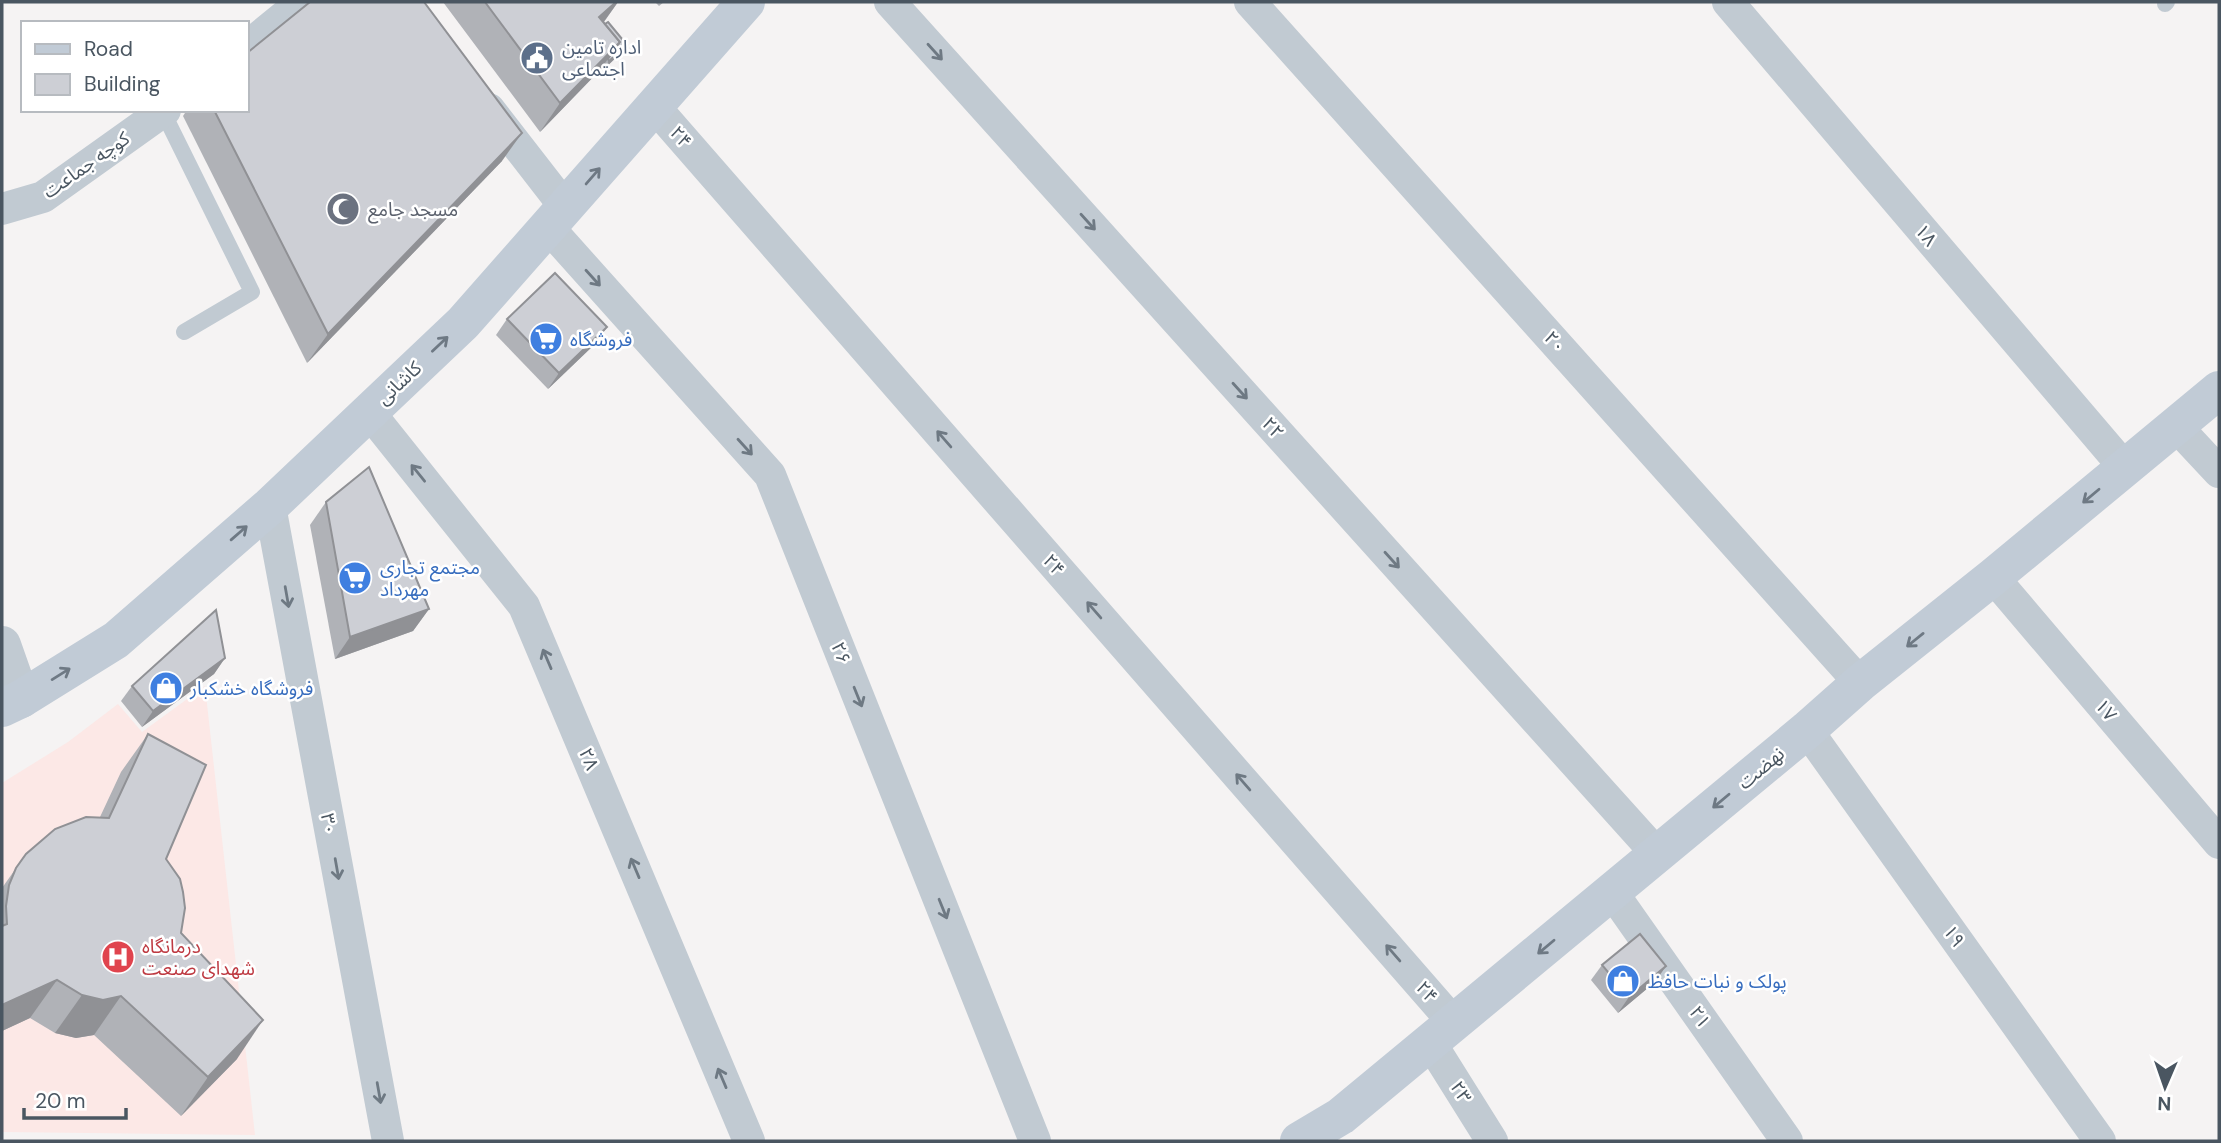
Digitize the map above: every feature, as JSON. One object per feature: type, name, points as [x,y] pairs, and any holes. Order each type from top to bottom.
[{"type":"main road","name":"کاشانی","points":[[11,704],[116,640],[270,506],[463,323],[746,2]]},
{"type":"main road","name":"نهضت","points":[[1299,1141],[1341,1116],[1807,730],[1860,683],[2219,390]]},
{"type":"street","points":[[248,46],[302,2]]},
{"type":"street","name":"۲۲","points":[[890,2],[1657,854]]},
{"type":"street","name":"۲۰","points":[[1250,2],[1860,683]]},
{"type":"street","name":"۱۸","points":[[1728,2],[2125,468]]},
{"type":"street","name":"۲۶","points":[[472,88],[557,217],[770,475],[1035,1141]]},
{"type":"street","name":"۲۴","points":[[654,106],[1442,1033]]},
{"type":"street","name":"کوچه جماعت","points":[[2,209],[43,197],[163,112]]},
{"type":"street","name":"۲۸","points":[[369,412],[524,606],[749,1141]]},
{"type":"street","points":[[2176,426],[2219,472]]},
{"type":"street","name":"۳۰","points":[[270,506],[388,1141]]},
{"type":"street","name":"۱۷","points":[[1993,576],[2219,843]]},
{"type":"street","points":[[2,645],[11,704]]},
{"type":"street","name":"۱۹","points":[[1807,730],[2100,1141]]},
{"type":"street","name":"۲۱","points":[[1612,892],[1787,1141]]},
{"type":"street","name":"۲۳","points":[[1442,1033],[1492,1141]]},
{"type":"lane","points":[[164,112],[252,292],[184,332]]},
{"type":"shaded area","name":"درمانگاه شهدای صنعت","points":[[205,686],[255,1135],[2,1132],[2,783],[68,742],[118,704],[142,732]]},
{"type":"building","name":"مسجد جامع","points":[[310,2],[424,2],[522,133],[328,334],[215,112],[248,112],[248,52]]},
{"type":"building","points":[[485,2],[616,2],[599,17],[620,42],[560,103]]},
{"type":"building","points":[[608,22],[627,45],[609,61],[620,42],[605,24]]},
{"type":"building","name":"فروشگاه","points":[[555,273],[607,327],[559,373],[507,319]]},
{"type":"building","name":"مجتمع تجاری مهرداد","points":[[369,467],[429,609],[350,637],[326,502]]},
{"type":"building","name":"فروشگاه خشکبار","points":[[216,610],[225,658],[153,711],[132,686]]},
{"type":"building","points":[[148,734],[206,765],[166,859],[180,879],[183,892],[185,908],[181,933],[263,1020],[208,1077],[121,996],[103,1000],[82,995],[57,980],[2,1005],[2,926],[7,924],[9,885],[16,868],[26,854],[55,829],[86,817],[109,818]]},
{"type":"building","points":[[1640,934],[1666,966],[1629,997],[1602,965]]},
{"type":"place","name":"اداره تامین اجتماعی","points":[[537,58]]},
{"type":"place","name":"مسجد جامع","points":[[343,209]]},
{"type":"place","name":"فروشگاه","points":[[546,339]]},
{"type":"place","name":"مجتمع تجاری مهرداد","points":[[355,578]]},
{"type":"place","name":"فروشگاه خشکبار","points":[[166,688]]},
{"type":"place","name":"درمانگاه شهدای صنعت","points":[[118,957]]},
{"type":"place","name":"پولک و نبات حافظ","points":[[1623,981]]}]
